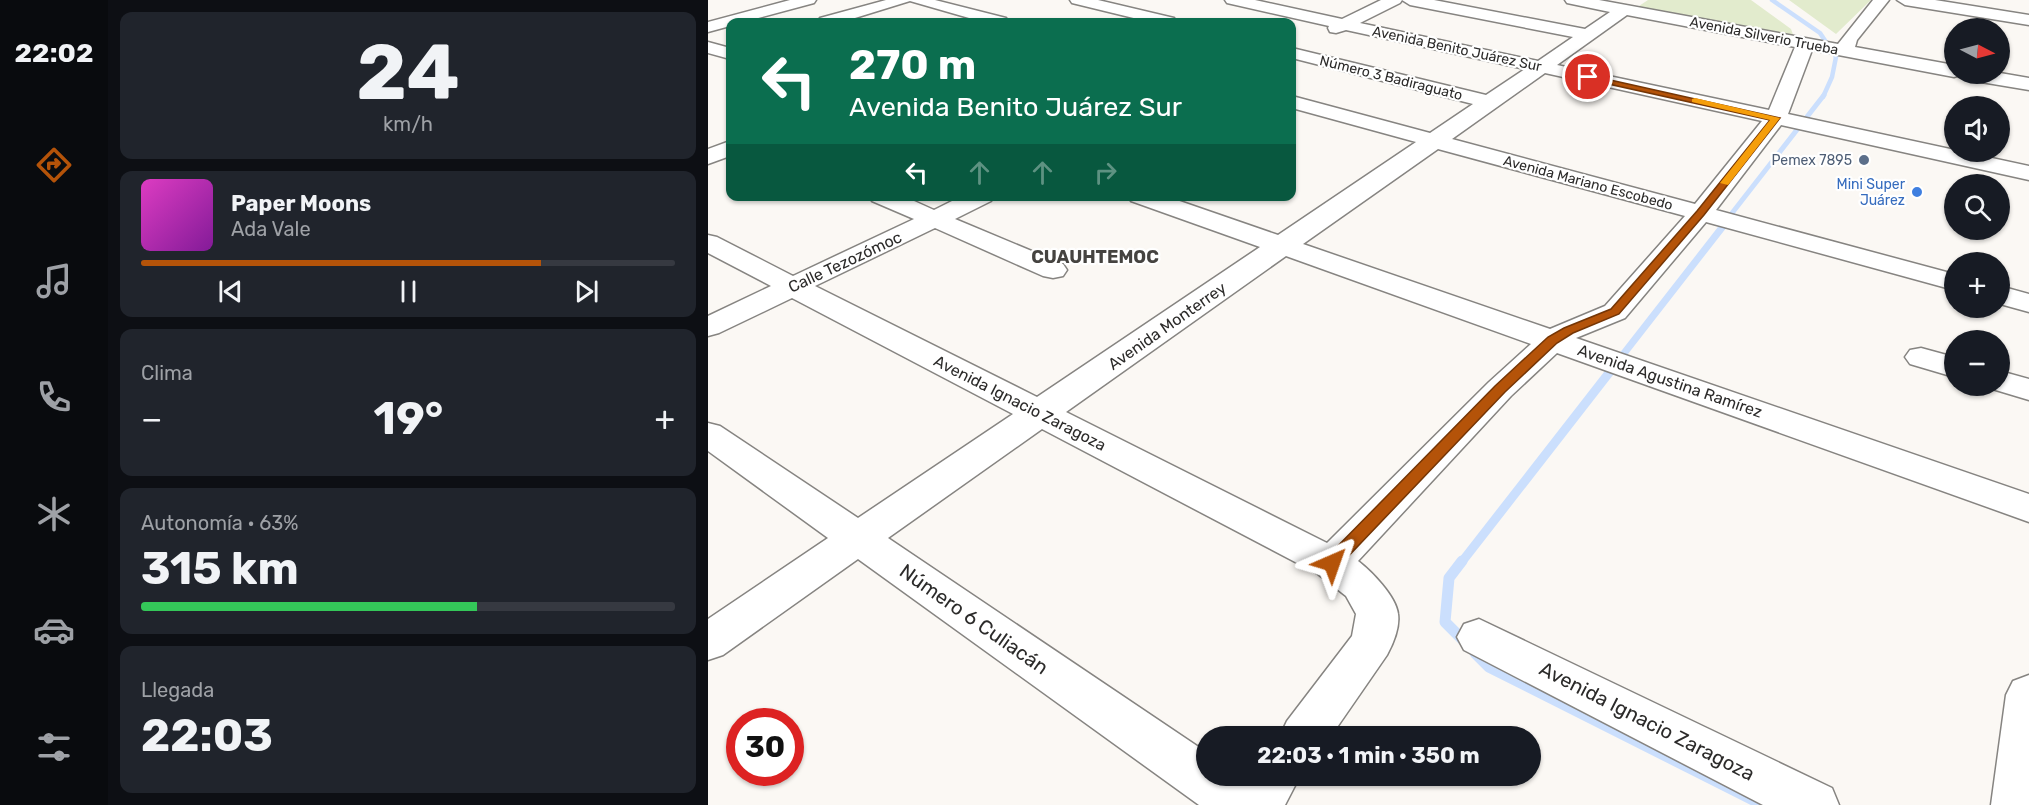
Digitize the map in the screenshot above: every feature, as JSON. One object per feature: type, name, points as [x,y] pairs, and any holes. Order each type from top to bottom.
[{"type":"street","points":[[741,18],[807,0]]},
{"type":"street","points":[[840,18],[903,0]]},
{"type":"street","points":[[917,0],[985,18]]},
{"type":"street","points":[[954,10],[987,0]]},
{"type":"street","points":[[1077,0],[1151,18]]},
{"type":"street","points":[[1088,18],[1138,0]]},
{"type":"street","name":"Avenida Benito Juárez Sur","points":[[1233,0],[2029,173]]},
{"type":"street","points":[[1296,49],[1394,0]]},
{"type":"street","points":[[1410,0],[1589,35]]},
{"type":"street","name":"Avenida Silverio Trueba","points":[[1573,0],[1944,69]]},
{"type":"street","points":[[1844,51],[1849,39],[1881,0]]},
{"type":"street","points":[[1905,0],[2029,20]]},
{"type":"street","name":"Avenida Monterrey","points":[[708,642],[1625,9]]},
{"type":"street","points":[[708,27],[726,22]]},
{"type":"street","points":[[1332,563],[1500,389],[1563,343],[1569,330],[1615,312],[1781,119],[1806,44]]},
{"type":"street","name":"Número 3 Badiraguato","points":[[1296,52],[1491,102]]},
{"type":"street","points":[[2010,81],[2029,84]]},
{"type":"street","name":"Avenida Mariano Escobedo","points":[[1296,103],[1944,279]]},
{"type":"street","points":[[708,157],[726,150]]},
{"type":"street","points":[[893,201],[1053,270]]},
{"type":"street","name":"Calle Tezozómoc","points":[[708,327],[972,201]]},
{"type":"street","name":"Avenida Agustina Ramírez","points":[[1154,201],[2029,508]]},
{"type":"street","name":"Avenida Ignacio Zaragoza","points":[[708,243],[1332,563],[1360,585],[1377,613],[1372,642],[1311,726]]},
{"type":"street","points":[[2010,298],[2029,303]]},
{"type":"street","points":[[1921,357],[1944,364]]},
{"type":"street","points":[[2010,384],[2029,390]]},
{"type":"street","name":"Número 6 Culiacán","points":[[708,434],[1240,805]]},
{"type":"street","name":"Avenida Ignacio Zaragoza","points":[[1479,637],[1814,805]]},
{"type":"street","points":[[2016,805],[2029,695]]},
{"type":"street","points":[[1255,805],[1269,786]]},
{"type":"green space","points":[[1648,0],[1751,0],[1791,29],[1796,43],[1633,10]]},
{"type":"green space","points":[[1789,0],[1871,0],[1836,34]]},
{"type":"waterway","points":[[1772,0],[1820,33],[1836,57],[1832,77],[1824,95]]},
{"type":"waterway","points":[[1729,217],[1824,95]]},
{"type":"waterway","points":[[1611,370],[1731,216]]},
{"type":"waterway","points":[[1461,563],[1612,369]]},
{"type":"waterway","points":[[1462,561],[1449,578],[1445,622],[1464,641]]},
{"type":"waterway","points":[[1475,653],[1489,667],[1763,805]]},
{"type":"slow traffic","points":[[1695,101],[1776,118],[1725,183]]},
{"type":"place","name":"Pemex 7895","points":[[1864,160]]},
{"type":"place","name":"Mini Super Juárez","points":[[1917,192]]},
{"type":"district","name":"CUAUHTEMOC","points":[[1095,257]]},
{"type":"route","points":[[1332,563],[1500,389],[1553,340],[1569,330],[1615,312],[1701,213],[1776,118],[1588,77]]}]
